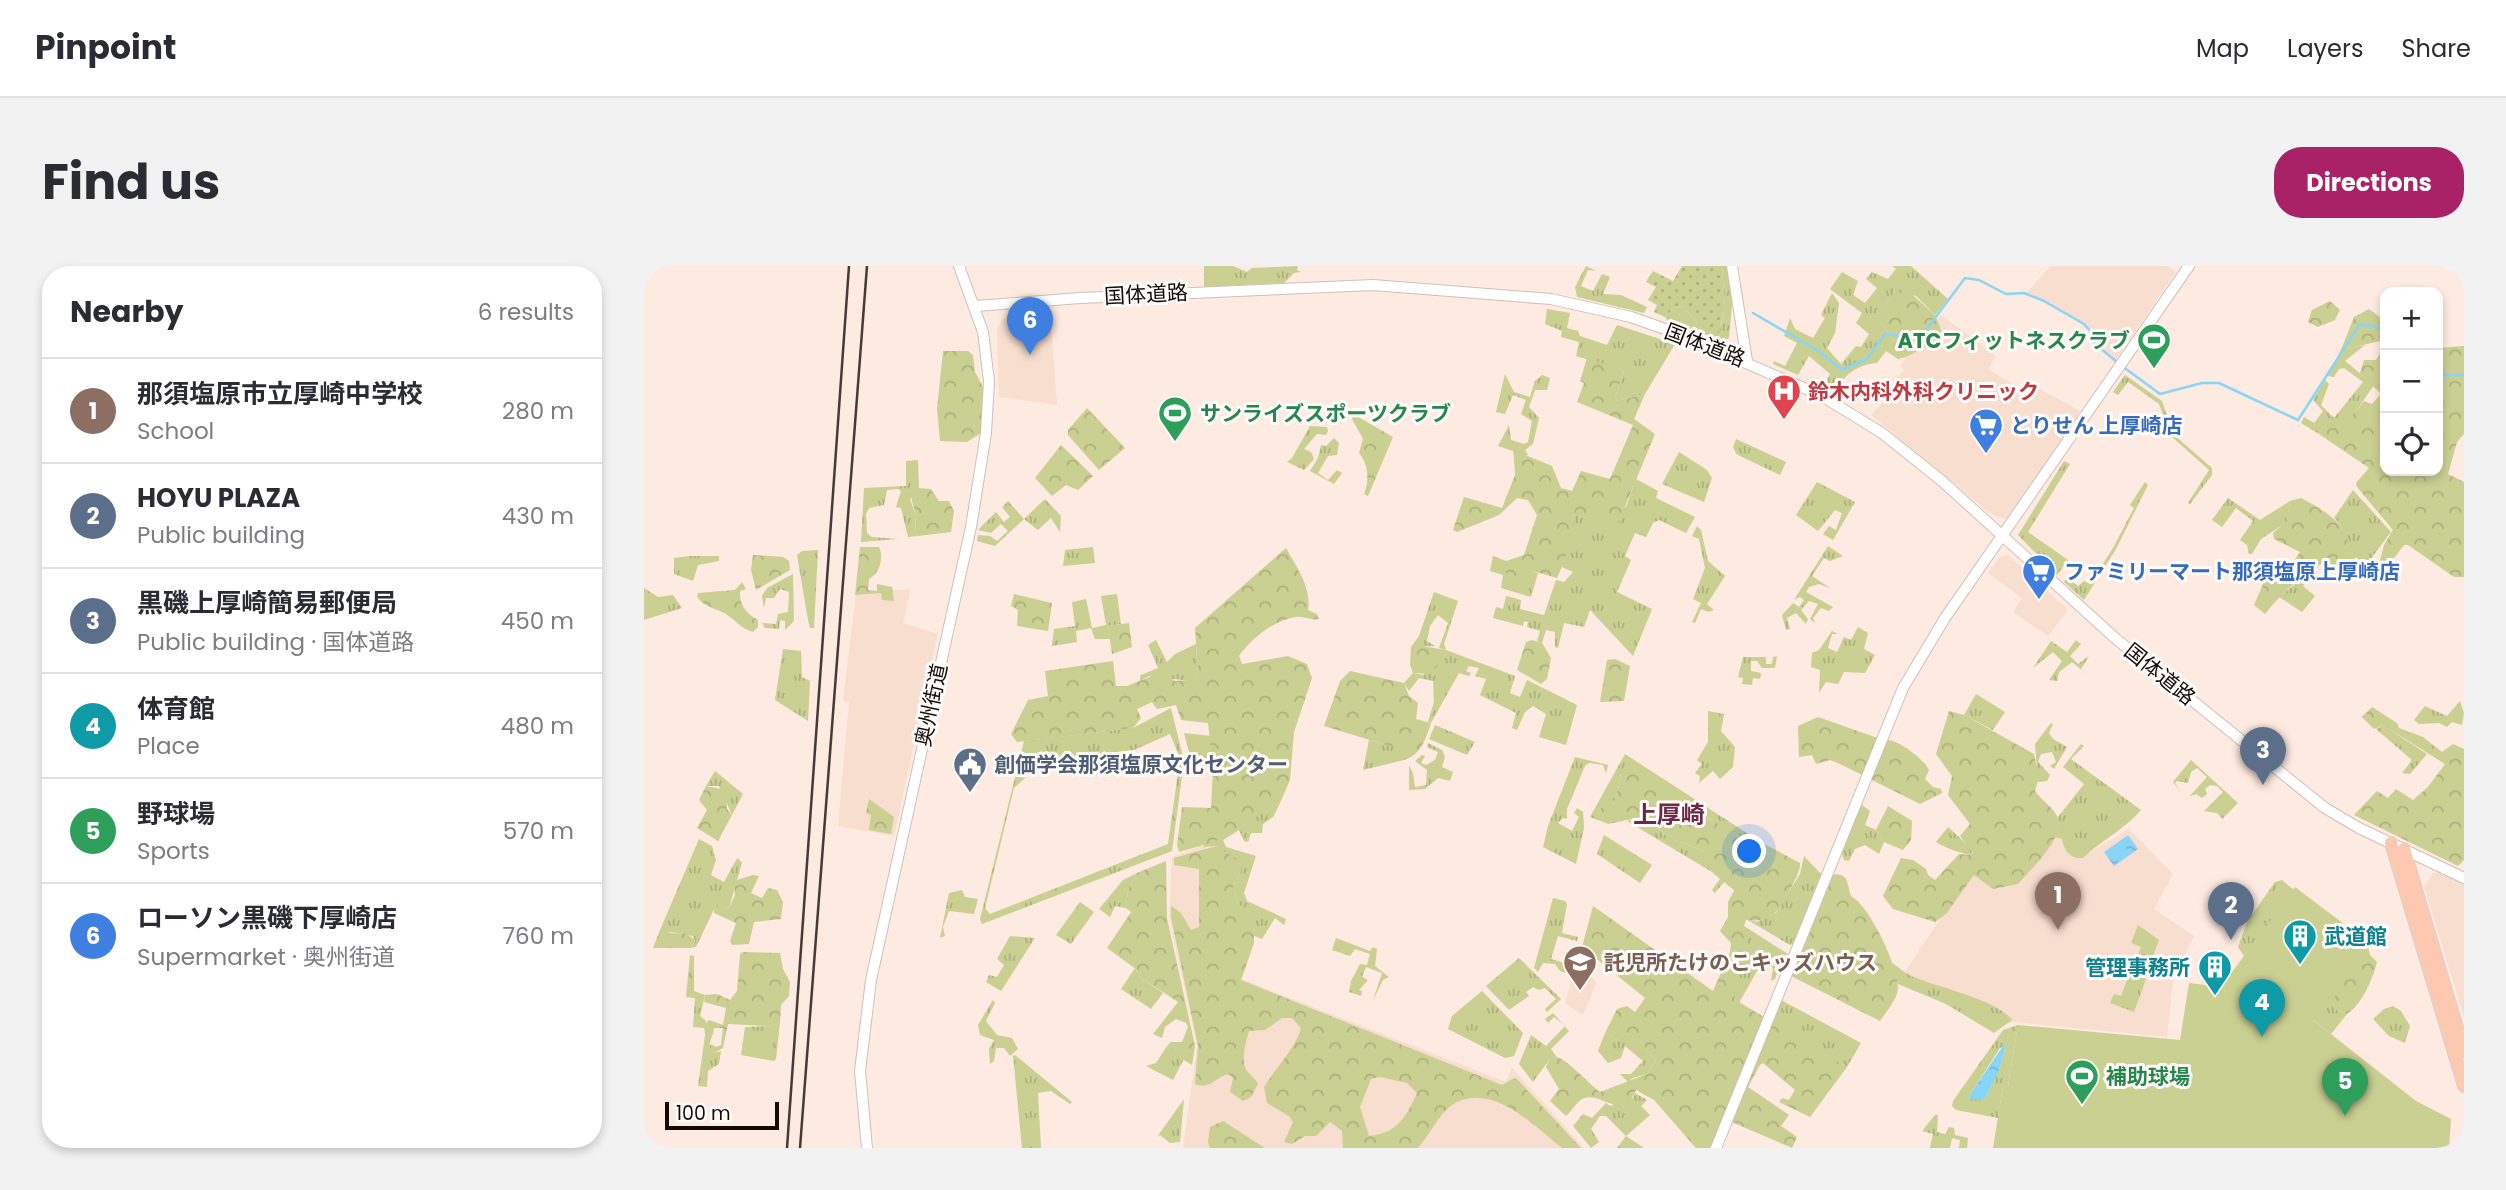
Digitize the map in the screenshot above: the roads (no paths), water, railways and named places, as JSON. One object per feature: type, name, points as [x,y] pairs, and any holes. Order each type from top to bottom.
[{"type":"main road","points":[[2391,843],[2464,1086]]},
{"type":"main road","points":[[2404,849],[2464,1051]]},
{"type":"street","name":"奥州街道","points":[[867,1148],[860,1071],[871,980],[983,464],[989,381],[976,306],[959,266]]},
{"type":"street","points":[[1732,266],[1747,361]]},
{"type":"street","points":[[1716,1148],[1888,719],[1926,648],[2189,266]]},
{"type":"street","name":"国体道路","points":[[976,306],[1340,284],[1455,290],[1586,306],[1658,326],[1747,361],[1820,395],[1868,424],[1942,481],[2115,638],[2325,808],[2464,878]]},
{"type":"water","points":[[2128,835],[2138,849],[2114,866],[2104,852]]},
{"type":"water","points":[[2003,1046],[2006,1046],[1998,1073],[1984,1100],[1970,1099],[1969,1096]]},
{"type":"waterway","points":[[1753,313],[1820,352],[1842,370],[1867,359],[1885,334],[1920,338],[1965,278],[1979,280],[2006,294],[2024,293],[2044,301],[2084,324],[2092,333],[2095,344],[2117,362]]},
{"type":"waterway","points":[[2122,366],[2160,394],[2202,383],[2219,383],[2298,420],[2360,324],[2380,328]]},
{"type":"waterway","points":[[2443,375],[2464,375]]},
{"type":"railway","points":[[787,1148],[849,266]]},
{"type":"railway","points":[[800,1148],[867,266]]},
{"type":"place","name":"ローソン黒磯下厚崎店","points":[[1030,355]]},
{"type":"place","name":"ATCフィットネスクラブ","points":[[2154,370]]},
{"type":"place","name":"鈴木内科外科クリニック","points":[[1784,421]]},
{"type":"place","name":"サンライズスポーツクラブ","points":[[1175,443]]},
{"type":"place","name":"とりせん 上厚崎店","points":[[1986,455]]},
{"type":"place","name":"ファミリーマート那須塩原上厚崎店","points":[[2039,601]]},
{"type":"place","name":"黒磯上厚崎簡易郵便局","points":[[2263,785]]},
{"type":"place","name":"創価学会那須塩原文化センター","points":[[970,794]]},
{"type":"place","name":"那須塩原市立厚崎中学校","points":[[2058,930]]},
{"type":"place","name":"HOYU PLAZA","points":[[2231,940]]},
{"type":"place","name":"武道館","points":[[2300,966]]},
{"type":"place","name":"託児所たけのこキッズハウス","points":[[1580,992]]},
{"type":"place","name":"管理事務所","points":[[2215,997]]},
{"type":"place","name":"体育館","points":[[2262,1037]]},
{"type":"place","name":"補助球場","points":[[2082,1106]]},
{"type":"place","name":"野球場","points":[[2345,1116]]},
{"type":"district","name":"上厚崎","points":[[1669,814]]}]
